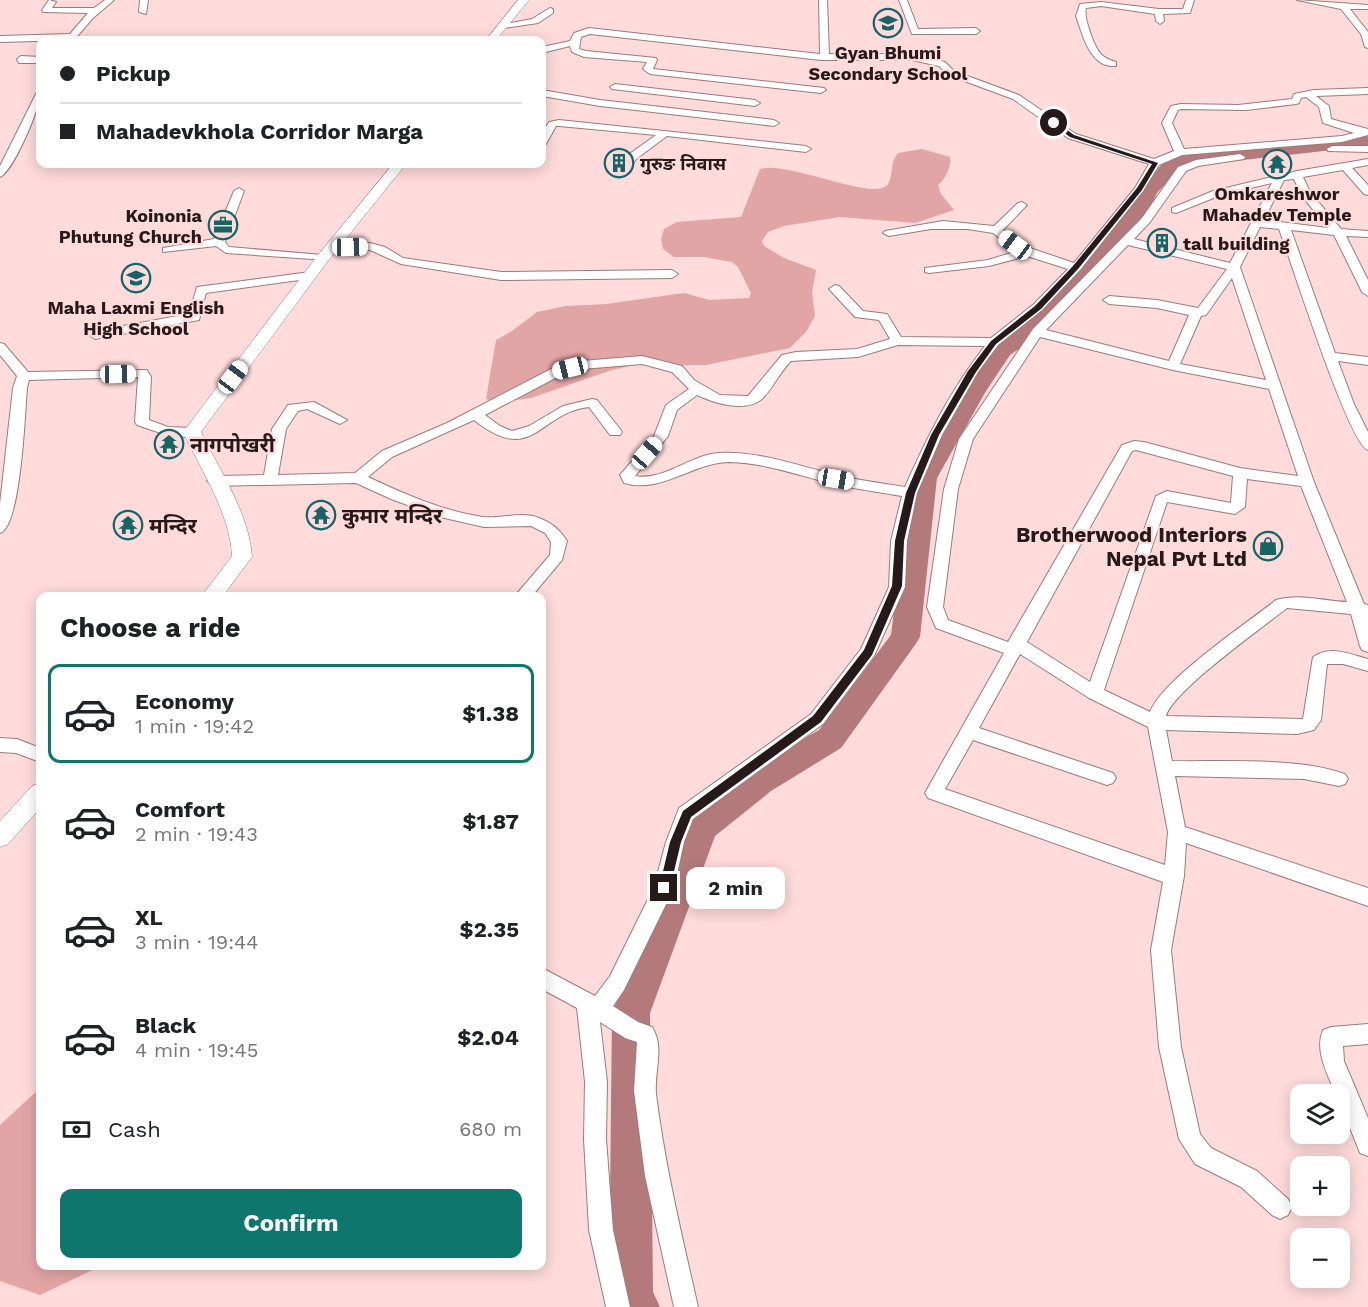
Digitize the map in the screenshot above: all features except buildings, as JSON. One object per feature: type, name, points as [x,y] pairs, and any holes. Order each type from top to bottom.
[{"type":"street","points":[[74,36],[96,11],[110,0]]},
{"type":"street","points":[[143,12],[144,0]]},
{"type":"street","points":[[494,36],[524,0]]},
{"type":"street","points":[[821,57],[825,55],[823,0]]},
{"type":"street","points":[[905,0],[915,32],[976,31]]},
{"type":"street","points":[[1113,64],[1100,59],[1091,47],[1087,32],[1079,17],[1083,6],[1101,4],[1160,17],[1187,11],[1190,0]]},
{"type":"street","points":[[1301,0],[1344,7],[1368,7]]},
{"type":"street","points":[[52,2],[46,10],[96,11]]},
{"type":"street","points":[[1344,7],[1365,34],[1368,45]]},
{"type":"street","points":[[504,25],[529,22],[547,15],[550,11]]},
{"type":"street","points":[[636,89],[650,71],[648,69],[653,60],[584,54],[574,50],[577,35],[589,31],[821,57],[912,57],[928,60],[942,64],[951,73],[967,80],[1016,97],[1072,136],[1155,163]]},
{"type":"street","points":[[0,39],[36,39]]},
{"type":"street","points":[[546,49],[574,43]]},
{"type":"street","points":[[21,59],[22,61],[36,60]]},
{"type":"street","points":[[650,71],[821,90]]},
{"type":"street","points":[[615,87],[755,104]]},
{"type":"street","points":[[1180,152],[1167,123],[1174,108],[1200,105],[1228,108],[1269,105],[1296,101],[1297,96],[1308,94],[1368,91]]},
{"type":"street","points":[[546,94],[774,123]]},
{"type":"street","points":[[1308,94],[1324,106],[1326,121],[1368,133]]},
{"type":"street","points":[[0,174],[12,155],[36,101]]},
{"type":"street","points":[[546,135],[552,124],[559,123],[806,149]]},
{"type":"street","points":[[623,171],[632,157],[666,133]]},
{"type":"street","points":[[618,1307],[601,1230],[595,1139],[596,1082],[592,1007],[617,983],[664,888],[675,842],[686,814],[817,719],[868,652],[897,586],[899,541],[910,493],[935,435],[972,371],[994,342],[1038,307],[1076,268],[1139,189],[1155,163],[1180,152],[1342,139],[1368,133]]},
{"type":"street","points":[[1368,149],[1310,150],[1196,163],[1182,169],[1146,220],[1037,332],[966,439],[951,489],[934,607],[942,624],[1014,647],[1119,707],[1156,723],[1308,725],[1312,720],[1315,706],[1319,661],[1322,657],[1329,655],[1368,665]]},
{"type":"street","points":[[1176,210],[1217,194],[1261,181],[1363,164]]},
{"type":"street","points":[[192,432],[310,276],[396,168]]},
{"type":"street","points":[[1346,168],[1368,192]]},
{"type":"street","points":[[1297,174],[1305,193],[1338,232],[1368,292]]},
{"type":"street","points":[[1109,300],[1157,304],[1196,313],[1202,312],[1234,267],[1280,178]]},
{"type":"street","points":[[219,242],[239,191]]},
{"type":"street","points":[[997,230],[1022,205]]},
{"type":"street","points":[[889,233],[948,223],[997,230],[1015,245],[1028,252],[1076,268]]},
{"type":"street","points":[[1257,224],[1368,234]]},
{"type":"street","points":[[1284,226],[1347,404],[1368,446]]},
{"type":"street","points":[[219,242],[226,250],[328,253],[375,248],[383,249],[391,258],[401,261],[501,276],[672,274]]},
{"type":"street","points":[[167,250],[219,242]]},
{"type":"street","points":[[1126,242],[1234,267]]},
{"type":"street","points":[[929,270],[989,263],[1028,252]]},
{"type":"street","points":[[1351,261],[1368,261]]},
{"type":"street","points":[[1234,267],[1307,482],[1362,609],[1368,646]]},
{"type":"street","points":[[95,335],[195,317],[201,290],[310,276]]},
{"type":"street","points":[[835,289],[859,314],[883,317],[897,341]]},
{"type":"street","points":[[1173,366],[1196,313]]},
{"type":"street","points":[[1037,332],[1173,366],[1275,386]]},
{"type":"street","points":[[358,478],[387,454],[452,426],[558,371],[582,365],[642,360],[677,369],[697,389],[717,399],[751,400],[758,395],[787,358],[858,353],[897,341],[994,342]]},
{"type":"street","points":[[0,347],[24,376]]},
{"type":"street","points":[[1330,356],[1368,361]]},
{"type":"street","points":[[24,376],[142,373],[146,377],[142,422],[166,431],[192,432]]},
{"type":"street","points":[[0,528],[9,495],[20,388],[24,376]]},
{"type":"street","points":[[697,389],[671,408],[669,423],[661,438],[627,475],[629,480],[636,483],[682,471],[698,462],[726,459],[756,460],[836,479],[910,493]]},
{"type":"street","points":[[476,414],[501,433],[520,436],[568,407],[582,403],[592,404],[615,432]]},
{"type":"street","points":[[270,479],[279,429],[293,408],[309,405],[340,420]]},
{"type":"street","points":[[192,432],[232,515],[241,541],[242,557],[215,592]]},
{"type":"street","points":[[1174,876],[1153,872],[934,793],[1127,448],[1134,445],[1144,446],[1240,473],[1307,482]]},
{"type":"street","points":[[1095,693],[1161,499],[1167,496],[1235,509],[1238,507],[1240,473]]},
{"type":"street","points":[[214,481],[358,478],[396,496],[440,512],[484,522],[533,521],[550,529],[559,541],[557,556],[526,592]]},
{"type":"street","points":[[1280,1207],[1250,1179],[1203,1156],[1190,1140],[1170,1047],[1161,950],[1174,876],[1177,832],[1156,723],[1159,710],[1183,682],[1282,604],[1291,600],[1322,607],[1362,609]]},
{"type":"street","points":[[968,731],[1107,778]]},
{"type":"street","points":[[0,745],[17,746],[36,753]]},
{"type":"street","points":[[1166,768],[1304,772],[1339,779]]},
{"type":"street","points":[[0,837],[36,797]]},
{"type":"street","points":[[1177,832],[1368,897]]},
{"type":"street","points":[[546,980],[633,1031],[644,1034],[648,1040],[645,1091],[657,1176],[686,1307]]},
{"type":"street","points":[[1368,1034],[1331,1037],[1333,1060],[1368,1145]]},
{"type":"shaded area","points":[[922,149],[950,157],[947,173],[938,185],[941,194],[954,210],[915,223],[840,217],[784,226],[768,232],[762,241],[764,246],[784,258],[816,270],[812,293],[815,316],[806,332],[790,348],[706,365],[635,365],[612,370],[531,398],[496,403],[486,399],[496,340],[537,312],[566,306],[606,304],[684,293],[709,300],[749,298],[751,293],[738,267],[732,262],[704,257],[674,257],[663,249],[661,239],[664,229],[677,222],[741,217],[760,169],[789,170],[850,185],[880,188],[888,184],[893,161],[898,153]]},
{"type":"shaded area","points":[[36,1092],[36,1270],[93,1270],[40,1295],[0,1281],[0,1125]]},
{"type":"waterway","points":[[637,1307],[631,1294],[631,1013],[701,827],[759,781],[830,739],[905,637],[924,478],[974,391],[1001,350],[1018,339],[1114,241],[1139,210],[1148,191],[1175,162],[1368,141]]},
{"type":"place","name":"Gyan Bhumi Secondary School","points":[[888,23]]},
{"type":"place","name":"गुरुङ निवास","points":[[619,163]]},
{"type":"place","name":"Omkareshwor Mahadev Temple","points":[[1277,164]]},
{"type":"place","name":"Koinonia Phutung Church","points":[[223,225]]},
{"type":"place","name":"tall building","points":[[1162,243]]},
{"type":"place","name":"Maha Laxmi English High School","points":[[136,278]]},
{"type":"place","name":"नागपोखरी","points":[[169,444]]},
{"type":"place","name":"कुमार मन्दिर","points":[[321,515]]},
{"type":"place","name":"मन्दिर","points":[[128,525]]},
{"type":"place","name":"Brotherwood Interiors Nepal Pvt Ltd","points":[[1268,546]]},
{"type":"route","points":[[664,888],[675,842],[686,814],[817,719],[868,652],[897,586],[899,541],[910,493],[935,435],[972,371],[994,342],[1038,307],[1076,268],[1139,189],[1155,163],[1072,136],[1054,123]]}]
